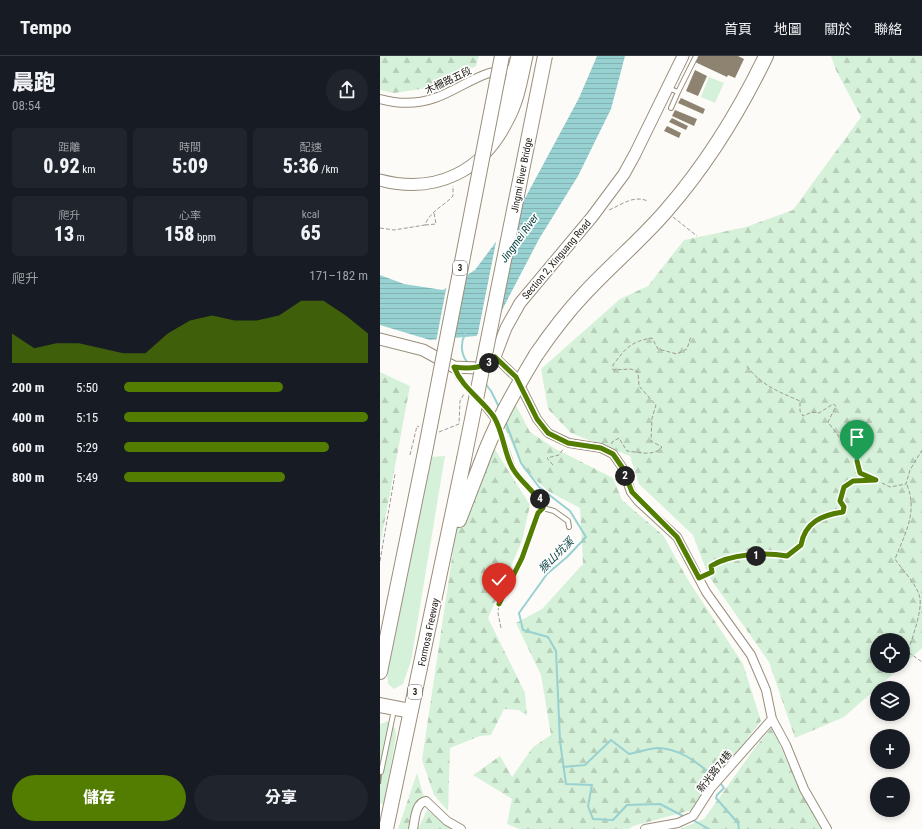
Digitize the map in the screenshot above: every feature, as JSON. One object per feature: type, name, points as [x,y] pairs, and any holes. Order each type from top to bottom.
[{"type":"highway","name":"3","points":[[380,672],[425,452],[501,56]]},
{"type":"highway","name":"Jingmi River Bridge","points":[[464,459],[545,56]]},
{"type":"highway","points":[[444,556],[502,413],[536,355],[580,299],[651,227],[686,188],[729,125],[766,56]]},
{"type":"highway","name":"Formosa Freeway","points":[[386,829],[464,459]]},
{"type":"highway","points":[[380,705],[410,711]]},
{"type":"street","points":[[380,180],[404,184],[437,182],[451,178],[466,170],[481,158],[496,142],[509,119],[520,90],[517,56]]},
{"type":"street","points":[[380,172],[396,177],[433,175],[451,170],[481,150],[494,131],[518,71],[527,56]]},
{"type":"street","name":"Section 2, Xinguang Road","points":[[493,359],[506,328],[520,303],[592,217],[614,188],[631,160],[683,56]]},
{"type":"street","name":"木柵路五段","points":[[380,100],[412,103],[425,101],[457,88],[482,74],[494,71],[518,71]]},
{"type":"street","points":[[380,339],[423,350],[457,368],[477,368],[493,359],[516,377],[543,428],[558,439],[568,443],[601,448],[613,454],[622,467],[632,492],[677,537],[706,592],[751,655],[766,690],[772,719],[786,745],[804,789],[826,828]]},
{"type":"street","name":"新光路74巷","points":[[645,829],[690,818],[715,782],[772,719]]},
{"type":"street","points":[[413,829],[418,806],[420,803],[426,801],[447,821],[460,829]]},
{"type":"lane","points":[[671,108],[696,56]]},
{"type":"lane","points":[[668,88],[678,92]]},
{"type":"lane","points":[[457,368],[462,382],[495,418],[503,436],[514,471],[539,498],[543,508],[554,511],[568,521],[569,527]]},
{"type":"lane","points":[[381,772],[394,708]]},
{"type":"path","points":[[425,225],[427,220],[453,196],[451,178]]},
{"type":"path","points":[[592,217],[632,199],[642,199],[648,201]]},
{"type":"path","points":[[380,228],[394,230],[436,224],[434,213]]},
{"type":"path","points":[[668,214],[697,236]]},
{"type":"path","points":[[613,454],[612,442],[619,438],[627,451],[655,453],[662,447],[651,441],[652,418],[656,405],[640,386],[638,372],[631,369],[614,370],[613,366],[622,353],[638,340],[652,338],[658,349],[677,354],[687,349],[691,336]]},
{"type":"path","points":[[747,366],[752,374],[779,393],[800,402],[800,411],[803,416],[812,412],[819,413],[833,404],[836,406],[828,422],[857,461],[860,473],[890,487],[906,484]]},
{"type":"path","points":[[553,465],[547,458],[559,455],[568,443]]},
{"type":"path","points":[[922,450],[910,470],[906,484],[912,497],[912,510],[906,532],[895,559],[920,598],[918,619],[908,652],[922,662]]},
{"type":"path","points":[[380,561],[395,474]]},
{"type":"path","points":[[699,578],[712,572],[711,566],[720,560],[744,554],[787,556],[801,545],[803,535],[810,524],[831,513],[843,512],[844,507],[840,501],[844,487],[853,481],[876,480]]},
{"type":"path","points":[[501,628],[498,613],[499,600],[511,583],[538,513],[543,508]]},
{"type":"green space","points":[[380,56],[479,56],[476,66],[440,86],[394,93],[380,90]]},
{"type":"green space","points":[[831,56],[922,56],[922,648],[910,659],[910,633],[870,633],[870,673],[894,673],[885,681],[870,681],[870,694],[844,717],[795,738],[769,662],[708,575],[693,535],[639,484],[630,456],[571,433],[548,409],[541,369],[620,299],[648,286],[684,240],[746,227],[793,210],[861,117],[836,70]]},
{"type":"green space","points":[[709,77],[724,83],[715,103],[701,97]]},
{"type":"green space","points":[[380,372],[410,386],[380,546]]},
{"type":"green space","points":[[511,396],[530,432],[554,448],[613,478],[622,500],[663,535],[688,580],[743,664],[761,721],[692,810],[633,826],[629,829],[519,829],[507,824],[512,799],[473,775],[500,756],[512,777],[533,747],[551,735],[541,675],[516,623],[542,609],[583,564],[580,508],[548,491],[523,469],[499,414]]},
{"type":"green space","points":[[487,437],[530,505],[522,541],[488,618],[525,693],[527,716],[519,710],[504,709],[491,735],[480,736],[450,748],[448,811],[434,795],[422,760],[456,531]]},
{"type":"green space","points":[[445,456],[411,661],[403,684],[394,689],[388,684],[387,670],[429,457]]},
{"type":"green space","points":[[388,721],[395,728],[396,736],[384,805],[380,803],[380,724]]},
{"type":"green space","points":[[772,727],[789,766],[822,829],[680,829],[704,819],[754,749]]},
{"type":"green space","points":[[417,773],[425,800],[413,829],[398,829]]},
{"type":"green space","points":[[427,810],[452,829],[418,829]]},
{"type":"water","name":"Jingmei River","points":[[597,56],[625,56],[611,109],[578,176],[539,239],[500,314],[476,336],[430,340],[380,325],[380,275],[404,284],[443,290],[475,270],[516,215],[579,98]]},
{"type":"pier","points":[[515,214],[497,319],[477,338],[497,237]]},
{"type":"pier","points":[[466,273],[453,340],[436,342],[447,284]]},
{"type":"building","points":[[698,56],[738,56],[744,59],[735,78],[728,75],[727,77],[695,62]]},
{"type":"building","points":[[695,70],[707,76],[698,96],[686,91]]},
{"type":"building","points":[[681,98],[705,109],[703,114],[678,103]]},
{"type":"building","points":[[675,110],[697,119],[694,126],[672,116]]},
{"type":"building","points":[[672,118],[688,126],[686,130],[669,122]]},
{"type":"building","points":[[667,126],[681,133],[679,138],[664,131]]},
{"type":"building","points":[[380,773],[382,774],[381,784],[380,784]]},
{"type":"waterway","name":"猴山坑溪","points":[[465,334],[462,342],[462,349],[468,363]]},
{"type":"waterway","name":"猴山坑溪","points":[[485,383],[500,409]]},
{"type":"waterway","name":"猴山坑溪","points":[[505,420],[521,463],[539,487],[570,511],[586,537],[567,557],[547,574],[519,613],[523,630],[548,637],[556,651],[560,741],[566,784],[592,785],[588,806],[593,819],[613,820],[627,805],[660,804],[685,817]]},
{"type":"waterway","points":[[563,767],[585,765],[611,740],[629,754],[657,748],[673,750],[694,761],[713,776]]},
{"type":"waterway","points":[[721,784],[724,788],[716,798],[738,823],[739,829]]},
{"type":"waterway","name":"猴山坑溪","points":[[691,819],[709,829]]},
{"type":"route","points":[[499,604],[499,600],[511,583],[522,558],[538,513],[543,508],[539,498],[514,471],[503,436],[495,418],[466,388],[458,377],[454,367],[477,368],[491,362],[495,357],[516,377],[537,419],[548,433],[568,443],[601,448],[613,454],[622,467],[628,486],[638,501],[677,537],[699,578],[712,572],[711,566],[720,560],[732,559],[744,554],[757,556],[787,556],[801,545],[803,535],[810,524],[831,513],[843,512],[844,507],[840,501],[844,487],[853,481],[876,480],[860,473],[857,461]]}]
